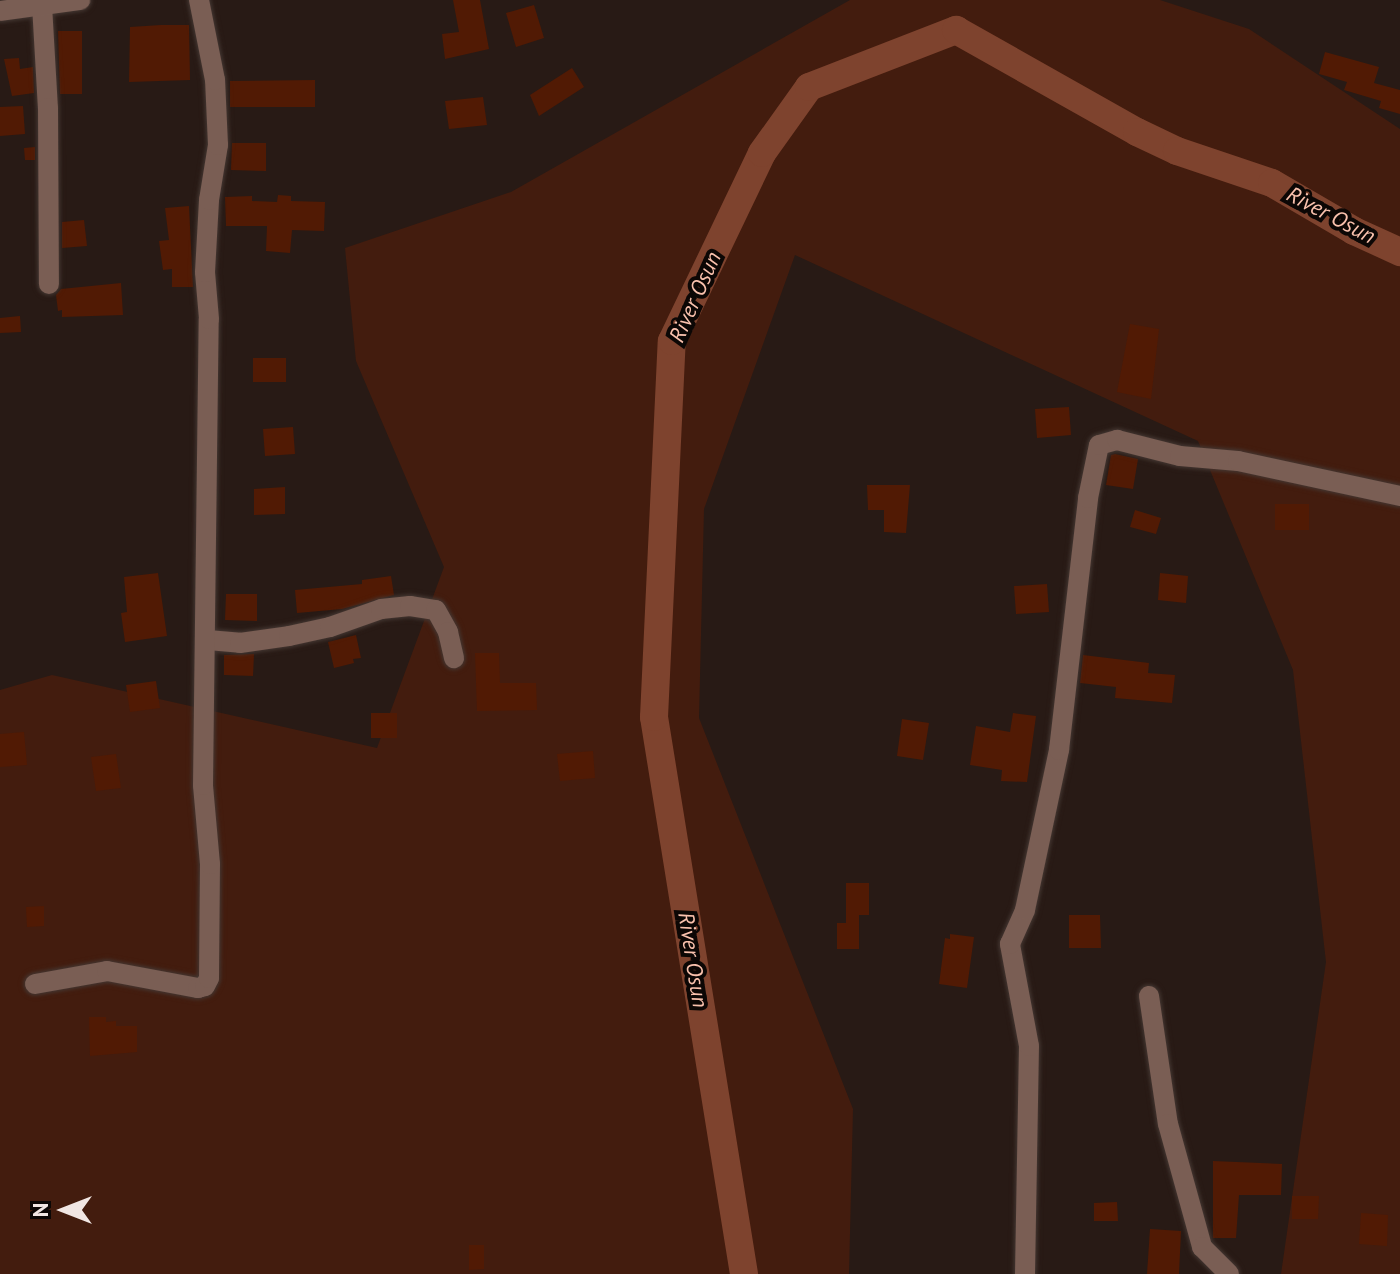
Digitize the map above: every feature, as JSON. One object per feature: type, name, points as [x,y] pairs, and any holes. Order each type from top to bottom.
[{"type":"street","points":[[0,11],[80,0]]},
{"type":"street","points":[[35,984],[107,971],[164,984],[205,986],[209,978],[209,824],[203,785],[208,640],[209,319],[205,272],[209,200],[218,145],[215,80],[199,0]]},
{"type":"street","points":[[42,5],[48,108],[49,284]]},
{"type":"street","points":[[1025,1274],[1029,1046],[1010,944],[1025,910],[1059,750],[1088,498],[1099,445],[1117,440],[1180,456],[1238,461],[1400,496]]},
{"type":"street","points":[[208,640],[240,643],[289,636],[330,627],[381,609],[410,606],[436,610],[448,632],[454,658]]},
{"type":"street","points":[[1149,996],[1168,1124],[1202,1247],[1229,1274]]},
{"type":"shaded area","points":[[850,0],[1160,0],[1249,29],[1400,129],[1400,1274],[1281,1274],[1326,962],[1293,670],[1198,441],[795,255],[704,509],[699,718],[853,1109],[849,1274],[0,1274],[0,690],[52,675],[377,748],[444,567],[356,361],[345,248],[511,192]]},
{"type":"building","points":[[453,0],[480,0],[489,49],[445,59],[442,34],[459,32]]},
{"type":"building","points":[[534,5],[544,38],[516,47],[506,13]]},
{"type":"building","points":[[189,25],[190,80],[129,82],[130,27]]},
{"type":"building","points":[[58,31],[82,31],[82,94],[60,94]]},
{"type":"building","points":[[1325,52],[1379,67],[1374,83],[1400,90],[1400,114],[1379,108],[1381,101],[1344,90],[1347,82],[1319,74]]},
{"type":"building","points":[[19,58],[20,69],[33,67],[34,93],[12,96],[4,59]]},
{"type":"building","points":[[572,68],[584,87],[539,116],[530,95]]},
{"type":"building","points":[[315,80],[315,107],[230,107],[230,81]]},
{"type":"building","points":[[483,97],[487,125],[449,129],[445,101]]},
{"type":"building","points":[[23,106],[25,134],[0,136],[0,107]]},
{"type":"building","points":[[232,143],[266,143],[266,171],[231,170]]},
{"type":"building","points":[[35,147],[35,160],[25,160],[24,148]]},
{"type":"building","points":[[278,195],[291,196],[291,201],[325,202],[324,231],[292,230],[290,253],[266,251],[267,226],[226,226],[225,197],[252,196],[252,201],[277,202]]},
{"type":"building","points":[[189,206],[193,287],[172,287],[172,269],[163,270],[159,241],[169,240],[165,208]]},
{"type":"building","points":[[84,220],[87,246],[62,248],[62,222]]},
{"type":"building","points":[[121,283],[123,315],[62,317],[62,310],[58,311],[56,295],[61,289]]},
{"type":"building","points":[[20,316],[21,332],[0,333],[0,318]]},
{"type":"building","points":[[1130,324],[1159,329],[1151,399],[1117,392]]},
{"type":"building","points":[[253,358],[286,358],[286,382],[253,382]]},
{"type":"building","points":[[1069,407],[1071,435],[1037,438],[1035,409]]},
{"type":"building","points":[[293,427],[295,454],[265,456],[263,429]]},
{"type":"building","points":[[1111,455],[1138,459],[1133,489],[1106,485]]},
{"type":"building","points":[[867,485],[910,485],[906,533],[884,532],[884,510],[868,510]]},
{"type":"building","points":[[285,487],[285,514],[254,515],[254,489]]},
{"type":"building","points":[[1275,504],[1309,504],[1309,530],[1275,530]]},
{"type":"building","points":[[1135,510],[1161,518],[1156,534],[1130,527]]},
{"type":"building","points":[[158,573],[167,636],[125,642],[121,613],[127,612],[124,577]]},
{"type":"building","points":[[1160,573],[1188,576],[1186,603],[1158,600]]},
{"type":"building","points":[[391,576],[394,595],[342,609],[297,613],[295,590],[362,584],[362,580]]},
{"type":"building","points":[[1047,584],[1049,612],[1016,614],[1014,586]]},
{"type":"building","points":[[226,594],[257,594],[257,621],[225,620]]},
{"type":"building","points":[[356,635],[361,658],[334,668],[328,642]]},
{"type":"building","points":[[475,653],[499,653],[500,683],[536,683],[537,710],[477,711]]},
{"type":"building","points":[[254,654],[253,676],[224,675],[224,655]]},
{"type":"building","points":[[1083,655],[1149,663],[1148,673],[1175,675],[1172,703],[1115,698],[1116,687],[1080,683]]},
{"type":"building","points":[[156,681],[160,708],[130,712],[126,685]]},
{"type":"building","points":[[371,713],[397,713],[397,738],[371,738]]},
{"type":"building","points":[[1013,713],[1036,716],[1027,782],[1001,781],[1002,770],[970,765],[976,726],[1010,732]]},
{"type":"building","points":[[902,719],[929,723],[923,760],[897,756]]},
{"type":"building","points":[[24,732],[27,765],[0,767],[0,734]]},
{"type":"building","points":[[593,751],[595,778],[560,781],[557,754]]},
{"type":"building","points":[[116,754],[121,788],[96,791],[91,757]]},
{"type":"building","points":[[846,883],[869,883],[869,915],[859,915],[859,949],[837,949],[837,923],[846,923]]},
{"type":"building","points":[[44,906],[44,926],[27,927],[26,907]]},
{"type":"building","points":[[1069,915],[1100,915],[1101,948],[1069,948]]},
{"type":"building","points":[[950,934],[974,937],[967,988],[939,984],[945,938],[950,939]]},
{"type":"building","points":[[89,1017],[106,1017],[106,1022],[116,1021],[116,1026],[137,1026],[137,1052],[90,1056]]},
{"type":"building","points":[[1213,1161],[1282,1164],[1281,1195],[1239,1195],[1236,1238],[1213,1238]]},
{"type":"building","points":[[1292,1196],[1319,1196],[1318,1219],[1292,1219]]},
{"type":"building","points":[[1117,1202],[1118,1221],[1094,1221],[1094,1203]]},
{"type":"building","points":[[1361,1213],[1388,1215],[1387,1246],[1359,1244]]},
{"type":"building","points":[[1150,1229],[1181,1231],[1179,1274],[1147,1274]]},
{"type":"building","points":[[469,1245],[484,1245],[484,1269],[469,1270]]},
{"type":"waterway","name":"River Osun","points":[[744,1274],[654,717],[672,341],[762,153],[809,87],[956,30],[1137,132],[1177,151],[1272,183],[1354,231],[1400,252]]}]
